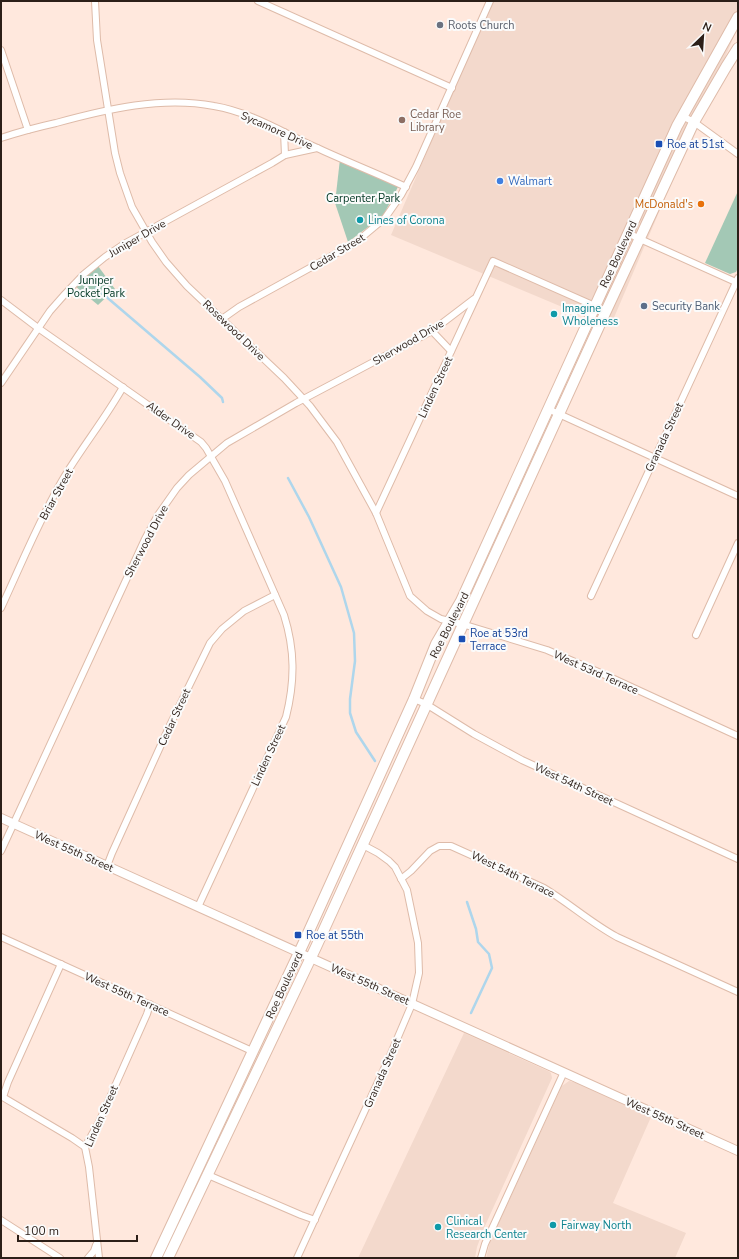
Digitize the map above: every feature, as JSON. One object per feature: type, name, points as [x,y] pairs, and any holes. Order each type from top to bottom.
[{"type":"main road","name":"Roe Boulevard","points":[[156,1258],[299,953],[414,699],[436,644],[461,602],[682,116],[738,17]]},
{"type":"main road","name":"Roe Boulevard","points":[[168,1258],[311,958],[462,624],[694,122],[738,48]]},
{"type":"street","name":"Rosewood Drive","points":[[95,1],[97,40],[120,172],[132,207],[146,232],[166,262],[187,286],[284,378],[310,406],[337,442],[376,513],[410,596],[427,611],[441,619],[450,621]]},
{"type":"street","points":[[258,1],[452,88]]},
{"type":"street","name":"Cedar Street","points":[[222,319],[239,307],[360,240],[385,218],[406,187],[426,146],[490,1]]},
{"type":"street","points":[[1,50],[28,130]]},
{"type":"street","name":"Sycamore Drive","points":[[1,138],[108,110],[150,104],[189,102],[215,106],[245,114],[317,148],[406,187]]},
{"type":"street","points":[[682,116],[694,122],[738,154]]},
{"type":"street","points":[[284,132],[285,155]]},
{"type":"street","name":"Juniper Drive","points":[[1,383],[38,328],[64,294],[105,256],[285,155],[317,148]]},
{"type":"street","points":[[628,233],[737,281]]},
{"type":"street","name":"Linden Street","points":[[376,513],[474,299],[493,261],[595,306]]},
{"type":"street","name":"Granada Street","points":[[591,596],[737,281]]},
{"type":"street","name":"Sherwood Drive","points":[[1,851],[145,539],[154,521],[177,488],[189,475],[227,443],[432,330],[474,299]]},
{"type":"street","name":"Alder Drive","points":[[1,300],[38,328],[201,442],[225,481],[275,595]]},
{"type":"street","points":[[595,306],[606,311]]},
{"type":"street","points":[[432,330],[451,351]]},
{"type":"street","name":"Briar Street","points":[[1,608],[60,484],[111,408],[123,387]]},
{"type":"street","points":[[548,409],[738,496]]},
{"type":"street","points":[[696,635],[738,543]]},
{"type":"street","name":"Cedar Street","points":[[107,866],[170,725],[210,643],[222,629],[244,612],[275,595]]},
{"type":"street","name":"Linden Street","points":[[198,907],[286,717],[291,697],[293,673],[292,649],[289,631],[275,595]]},
{"type":"street","name":"West 53rd Terrace","points":[[450,621],[553,652],[738,736]]},
{"type":"street","name":"West 54th Street","points":[[414,699],[426,704],[474,734],[522,760],[738,859]]},
{"type":"street","name":"West 55th Street","points":[[1,818],[738,1151]]},
{"type":"street","points":[[363,845],[389,861],[401,879]]},
{"type":"street","name":"West 54th Terrace","points":[[401,879],[430,851],[439,846],[451,846],[544,888],[558,896],[602,929],[617,937],[738,992]]},
{"type":"street","name":"Granada Street","points":[[297,1258],[377,1085],[412,1004],[419,973],[418,943],[407,890],[401,879]]},
{"type":"street","name":"West 55th Terrace","points":[[1,938],[252,1051]]},
{"type":"street","points":[[61,964],[2,1097],[85,1147]]},
{"type":"street","name":"Linden Street","points":[[99,1258],[89,1167],[85,1147],[99,1122],[147,1014],[150,1004]]},
{"type":"street","points":[[481,1258],[485,1244],[564,1072]]},
{"type":"street","points":[[208,1174],[315,1220]]},
{"type":"street","points":[[1,1220],[60,1258]]},
{"type":"street","points":[[88,1258],[94,1252],[97,1242]]},
{"type":"shaded area","points":[[492,1],[738,1],[738,27],[610,327],[391,235]]},
{"type":"shaded area","points":[[464,1033],[548,1071],[551,1073],[552,1078],[484,1228],[477,1247],[475,1258],[358,1258]]},
{"type":"shaded area","points":[[569,1081],[577,1083],[651,1117],[613,1203],[686,1233],[675,1258],[486,1258],[490,1242],[562,1086]]},
{"type":"green space","name":"Carpenter Park","points":[[340,159],[399,185],[383,216],[348,242],[335,203]]},
{"type":"green space","points":[[738,191],[738,268],[736,272],[730,274],[705,263]]},
{"type":"green space","name":"Juniper Pocket Park","points":[[98,266],[115,289],[98,305],[75,286]]},
{"type":"waterway","points":[[96,288],[200,377],[222,398],[223,402]]},
{"type":"waterway","points":[[288,478],[309,517],[341,587],[354,633],[355,661],[350,699],[350,713],[356,732],[375,761]]},
{"type":"waterway","points":[[467,902],[476,929],[478,942],[489,954],[492,968],[471,1013]]},
{"type":"place","name":"Roots Church","points":[[440,25]]},
{"type":"place","name":"Cedar Roe Library","points":[[402,120]]},
{"type":"place","name":"Roe at 51st","points":[[659,144]]},
{"type":"place","name":"Walmart","points":[[500,181]]},
{"type":"place","name":"McDonald's","points":[[701,204]]},
{"type":"place","name":"Lines of Corona","points":[[360,220]]},
{"type":"place","name":"Security Bank","points":[[644,306]]},
{"type":"place","name":"Imagine Wholeness","points":[[554,314]]},
{"type":"place","name":"Roe at 53rd Terrace","points":[[462,639]]},
{"type":"place","name":"Roe at 55th","points":[[298,935]]},
{"type":"place","name":"Fairway North","points":[[553,1225]]},
{"type":"place","name":"Clinical Research Center","points":[[438,1227]]}]
